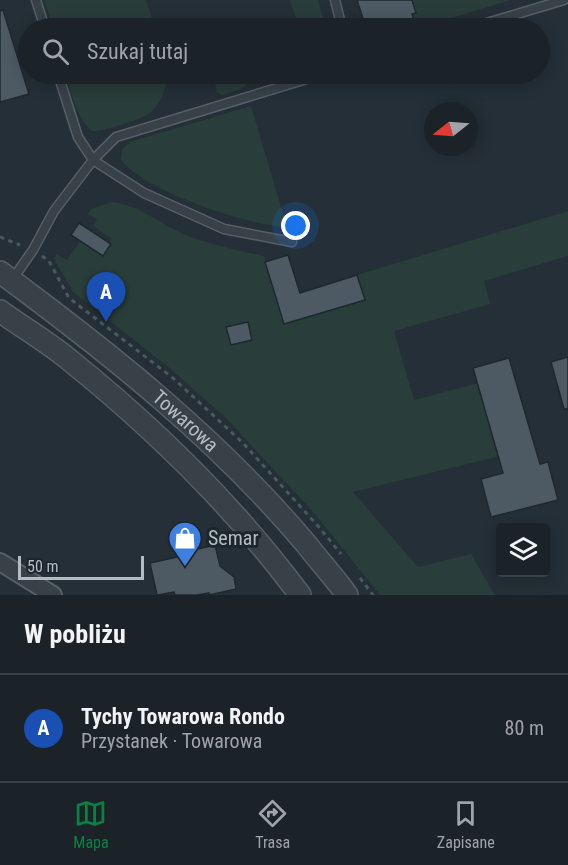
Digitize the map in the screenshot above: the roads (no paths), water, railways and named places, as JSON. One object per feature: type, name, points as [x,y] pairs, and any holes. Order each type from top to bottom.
[{"type":"street","name":"Towarowa","points":[[4,279],[144,383],[194,427],[268,501],[347,595]]},
{"type":"street","name":"Towarowa","points":[[0,311],[65,357],[122,404],[165,444],[217,497],[283,572],[300,595]]},
{"type":"street","points":[[0,562],[43,592]]},
{"type":"lane","points":[[36,0],[42,18]]},
{"type":"lane","points":[[335,0],[340,18]]},
{"type":"lane","points":[[504,18],[564,0]]},
{"type":"lane","points":[[61,84],[78,137],[93,160],[144,193],[224,229],[292,242]]},
{"type":"lane","points":[[4,279],[33,250],[54,211],[93,160],[116,137],[290,84]]},
{"type":"place","name":"Tychy Towarowa Rondo","points":[[106,322]]},
{"type":"place","name":"Semar","points":[[185,567]]}]
